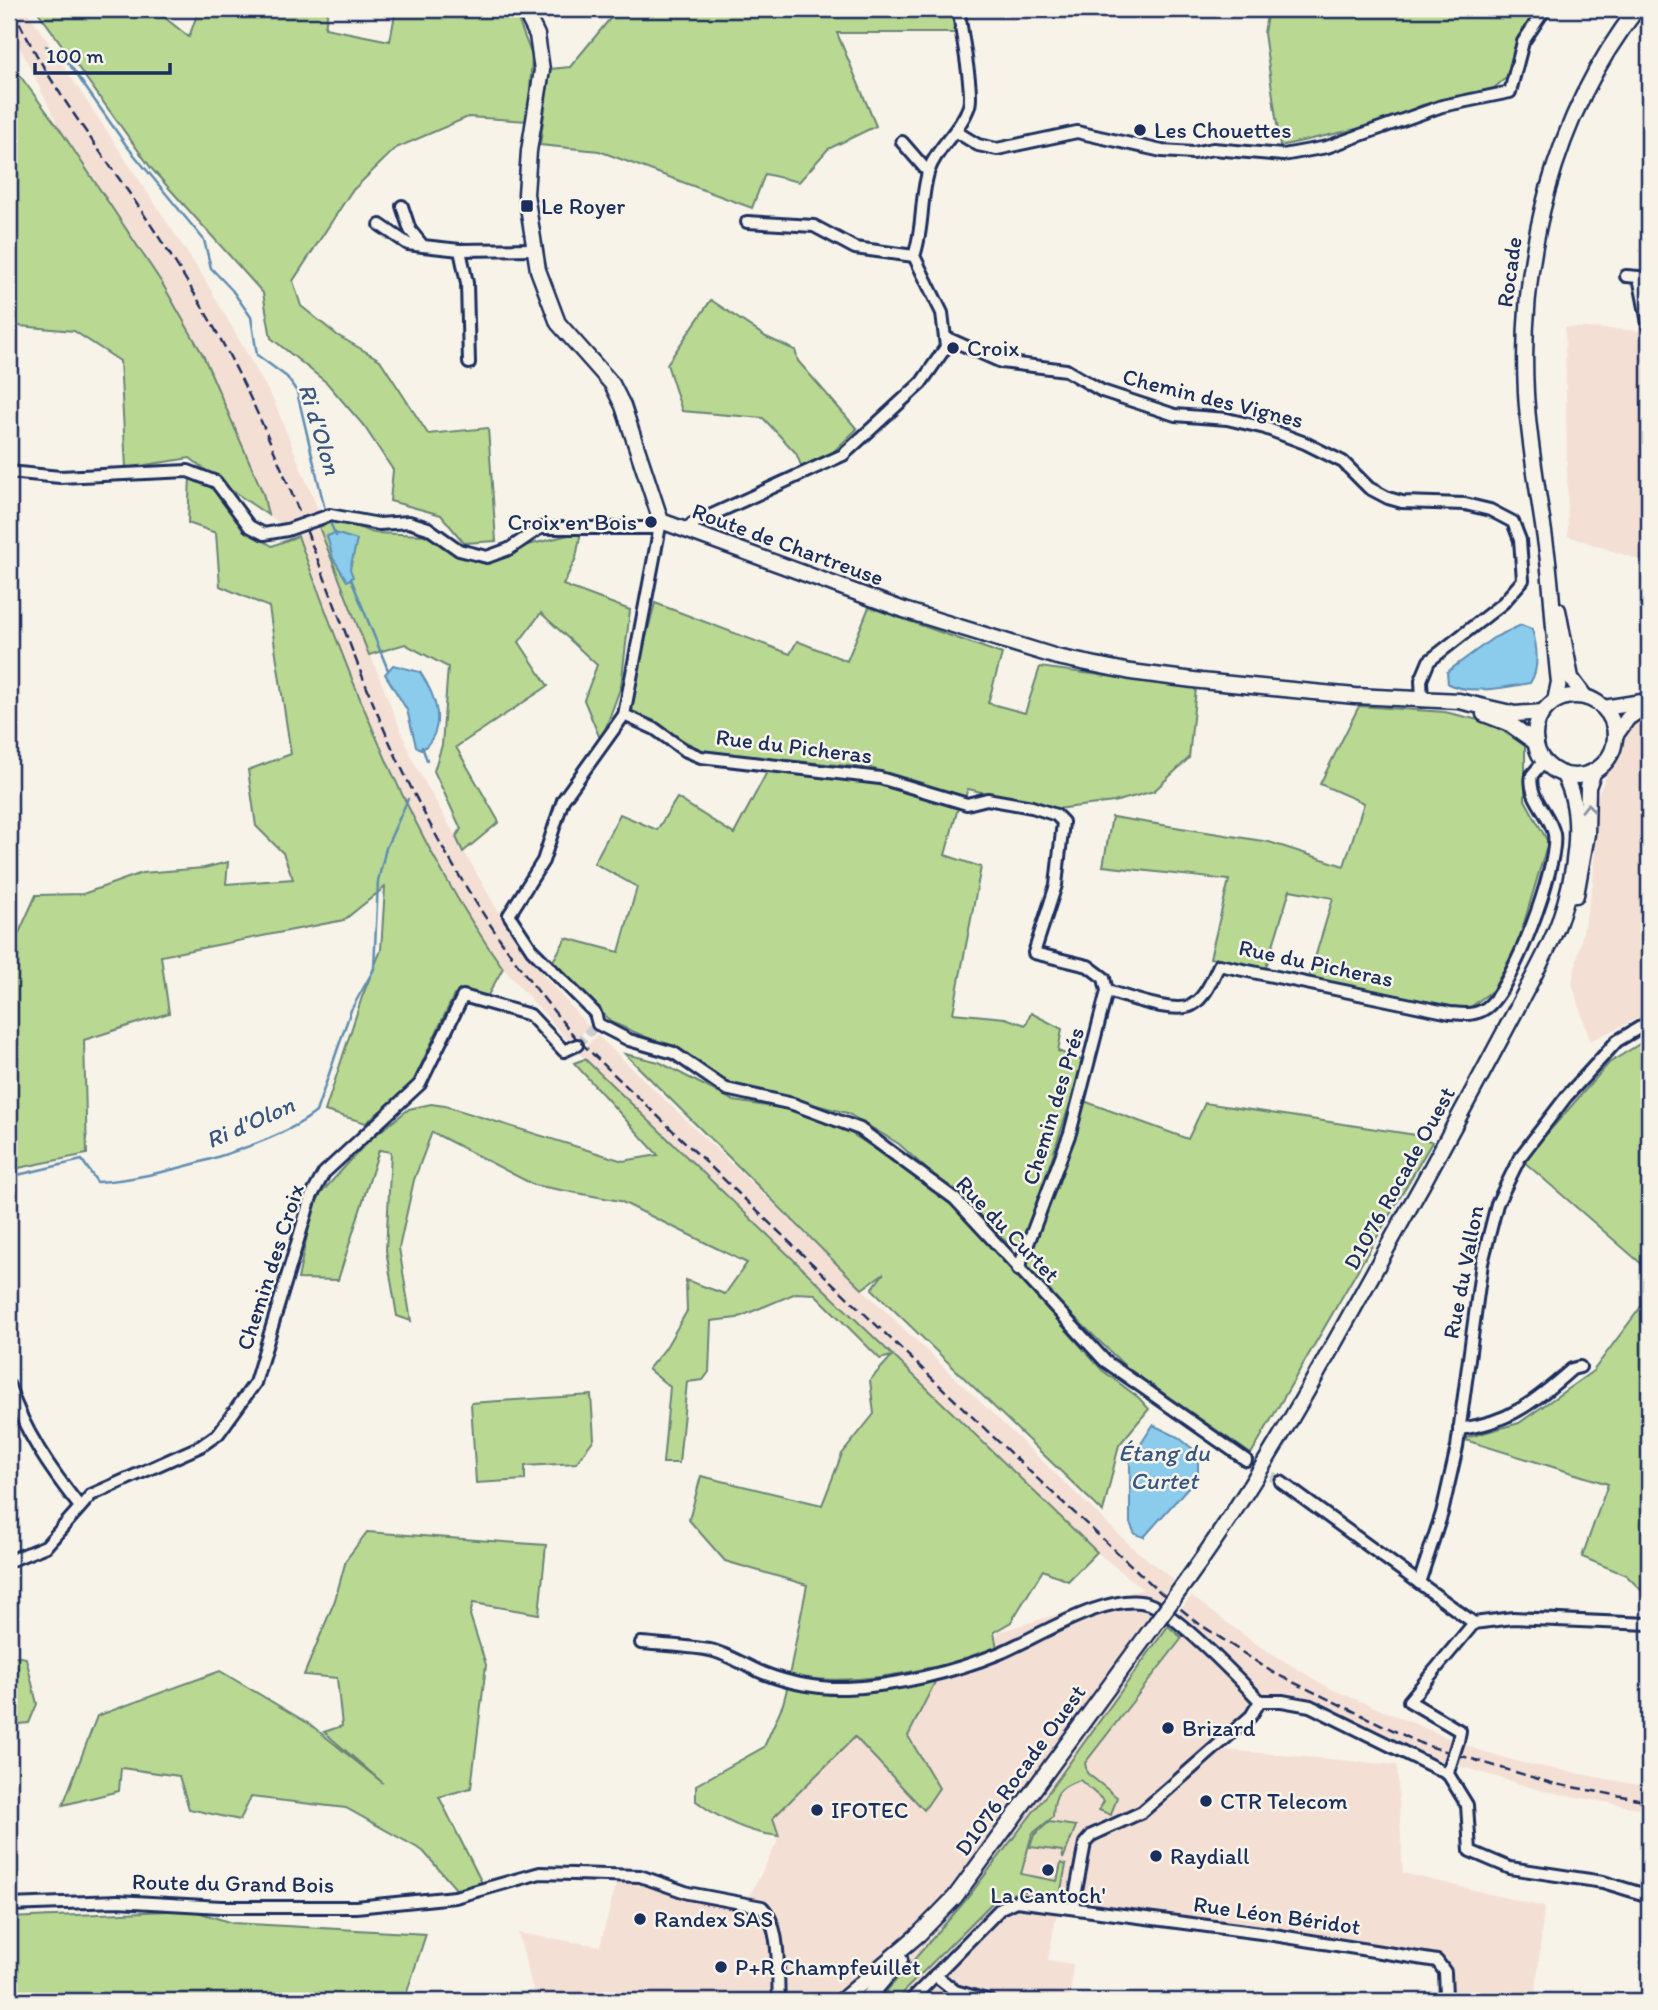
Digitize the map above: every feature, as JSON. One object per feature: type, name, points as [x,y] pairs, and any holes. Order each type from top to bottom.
[{"type":"main road","name":"Route de Chartreuse","points":[[524,9],[537,35],[542,70],[527,176],[527,206],[545,293],[558,323],[612,384],[623,406],[659,525],[687,530],[904,610],[1056,657],[1172,678],[1442,703],[1474,703],[1515,714],[1543,712]]},
{"type":"main road","name":"Rocade","points":[[1555,701],[1559,682],[1548,564],[1526,396],[1525,317],[1535,242],[1548,188],[1578,107],[1609,48],[1637,9]]},
{"type":"main road","name":"Rocade","points":[[1548,564],[1571,678],[1585,697]]},
{"type":"main road","points":[[1575,695],[1585,697],[1604,708],[1613,721],[1613,750],[1605,763],[1594,771],[1573,776],[1563,774],[1544,761],[1536,743],[1535,732],[1543,712],[1555,701],[1575,695]]},
{"type":"main road","points":[[1604,708],[1649,702]]},
{"type":"main road","points":[[1615,736],[1628,718],[1649,702]]},
{"type":"main road","name":"Route de Chartreuse","points":[[1442,703],[1510,724],[1536,743]]},
{"type":"main road","points":[[1484,1073],[1530,998],[1567,925],[1582,872],[1587,834],[1588,787],[1594,771]]},
{"type":"main road","name":"D1076 Rocade Ouest","points":[[919,1934],[955,1897],[1187,1580],[1265,1466],[1484,1073],[1546,951],[1564,904],[1573,863],[1575,801],[1563,774]]},
{"type":"main road","points":[[841,2001],[919,1934]]},
{"type":"main road","points":[[864,2001],[919,1934]]},
{"type":"street","points":[[687,530],[692,524],[843,455],[921,383],[946,347],[942,313],[914,256],[919,242],[928,172],[969,105],[970,85],[961,43],[959,9]]},
{"type":"street","points":[[955,131],[978,145],[997,149],[1077,132],[1162,151],[1193,153],[1213,149],[1283,155],[1327,147],[1442,106],[1510,92],[1523,42],[1545,9]]},
{"type":"street","points":[[902,142],[928,172]]},
{"type":"street","points":[[402,206],[410,230],[423,246]]},
{"type":"street","points":[[747,222],[814,226],[855,247],[914,256]]},
{"type":"street","points":[[380,225],[408,244],[460,250],[534,249]]},
{"type":"street","points":[[460,250],[467,283],[469,363]]},
{"type":"street","points":[[1626,276],[1639,277],[1649,328]]},
{"type":"street","name":"Chemin des Vignes","points":[[947,338],[1001,362],[1066,370],[1102,391],[1175,415],[1227,419],[1265,428],[1305,443],[1348,466],[1369,488],[1388,498],[1402,502],[1465,504],[1490,510],[1513,522],[1520,540],[1523,580],[1503,603],[1429,661],[1421,680],[1422,701]]},
{"type":"street","points":[[9,472],[60,477],[188,471],[216,482],[249,526],[264,534],[287,530],[330,515],[379,524],[409,522],[428,528],[458,550],[486,557],[509,549],[518,540],[540,528],[659,525],[650,586],[624,715]]},
{"type":"street","name":"Rue du Picheras","points":[[624,715],[655,729],[684,750],[701,757],[880,778],[967,804],[987,799],[1032,807],[1056,816],[1063,822],[1056,885],[1034,953],[1088,966],[1104,978],[1107,991],[1174,1009],[1192,1005],[1208,988],[1219,965],[1450,1013],[1477,1013],[1499,993],[1518,959],[1530,930],[1554,850],[1551,824],[1531,788],[1531,775],[1544,761]]},
{"type":"street","name":"Rue du Curtet","points":[[624,715],[563,800],[543,861],[509,915],[531,950],[595,1013],[595,1027],[674,1053],[726,1089],[793,1104],[860,1129],[955,1199],[1018,1270],[1105,1360],[1246,1460]]},
{"type":"street","name":"Chemin des Prés","points":[[1018,1270],[1070,1133],[1107,991]]},
{"type":"street","name":"Chemin des Croix","points":[[9,1561],[46,1546],[80,1507],[100,1490],[201,1446],[218,1434],[255,1383],[311,1197],[324,1173],[419,1084],[463,996],[530,1015],[564,1051],[577,1045]]},
{"type":"street","name":"Rue du Vallon","points":[[1419,1583],[1442,1513],[1459,1429],[1482,1263],[1497,1204],[1520,1157],[1566,1097],[1617,1041],[1649,1022]]},
{"type":"street","points":[[1459,1429],[1487,1426],[1535,1402],[1572,1369],[1580,1367]]},
{"type":"street","points":[[9,1386],[19,1418],[56,1477],[80,1507]]},
{"type":"street","points":[[1281,1482],[1474,1623]]},
{"type":"street","points":[[641,1643],[712,1650],[774,1677],[814,1686],[843,1688],[884,1685],[998,1654],[1068,1620],[1108,1606],[1137,1601],[1153,1605],[1227,1666],[1260,1701],[1282,1701],[1310,1706],[1448,1771],[1467,1805],[1470,1852],[1510,1868],[1603,1882],[1649,1896]]},
{"type":"street","points":[[1448,1771],[1461,1731],[1409,1701],[1474,1623],[1513,1618],[1649,1624]]},
{"type":"street","points":[[910,2001],[1007,1904],[1024,1901],[1073,1906],[1084,1843],[1092,1835],[1142,1812],[1163,1796],[1251,1716],[1260,1701]]},
{"type":"street","name":"Route du Grand Bois","points":[[9,1905],[117,1901],[221,1907],[356,1907],[456,1898],[540,1873],[640,1876],[688,1893],[756,1904],[767,1912],[771,1920],[778,1984]]},
{"type":"street","name":"Rue Léon Béridot","points":[[1073,1906],[1437,1961],[1445,1972],[1447,1999]]},
{"type":"street","points":[[935,1975],[960,1994],[990,2001]]},
{"type":"street","points":[[778,1984],[779,2001]]},
{"type":"street","points":[[778,1984],[788,2001]]},
{"type":"shaded area","points":[[9,9],[26,9],[204,278],[274,401],[318,510],[282,525],[268,515],[263,493],[203,355],[162,283],[61,131],[9,25]]},
{"type":"shaded area","points":[[1565,327],[1649,331],[1649,563],[1568,536]]},
{"type":"shaded area","points":[[319,527],[413,761],[499,913],[544,976],[589,1027],[571,1044],[503,968],[465,915],[424,841],[347,670],[298,536]]},
{"type":"shaded area","points":[[1649,713],[1649,1013],[1590,1041],[1572,983],[1593,884],[1597,797],[1628,729]]},
{"type":"shaded area","points":[[597,1035],[1133,1548],[1174,1580],[1158,1601],[1176,1615],[1191,1596],[1259,1646],[1331,1689],[1478,1750],[1523,1763],[1649,1787],[1649,1810],[1543,1791],[1439,1760],[1382,1737],[1291,1693],[1254,1719],[1225,1750],[1397,1765],[1403,1873],[1544,1907],[1535,2001],[1435,2001],[1442,1959],[1209,1917],[1206,1931],[1057,1912],[1048,1960],[1073,1964],[1070,2001],[536,2001],[518,1933],[600,1946],[617,1879],[749,1897],[777,1843],[773,1818],[854,1733],[940,1667],[993,1646],[998,1632],[1142,1589],[1097,1552],[651,1127],[579,1053]]},
{"type":"green space","points":[[36,9],[154,9],[189,37],[199,9],[328,9],[325,28],[390,41],[396,9],[514,9],[532,56],[528,121],[468,117],[396,148],[351,192],[293,281],[301,306],[337,335],[380,360],[428,434],[488,428],[496,541],[464,543],[441,515],[390,501],[393,470],[364,426],[327,383],[271,338],[263,293],[151,168]]},
{"type":"green space","points":[[618,9],[952,9],[956,33],[837,33],[876,126],[828,149],[799,182],[765,174],[752,208],[599,151],[540,145],[550,69],[570,67]]},
{"type":"green space","points":[[1268,9],[1535,9],[1508,76],[1494,88],[1422,105],[1379,124],[1280,146],[1264,33]]},
{"type":"green space","points":[[9,61],[61,131],[162,283],[203,355],[263,493],[268,515],[190,458],[126,468],[120,361],[74,331],[9,325]]},
{"type":"green space","points":[[711,300],[766,337],[795,350],[798,361],[857,429],[831,454],[802,468],[796,453],[763,418],[682,411],[667,364]]},
{"type":"green space","points":[[190,476],[213,486],[251,533],[272,546],[298,536],[362,704],[411,813],[469,918],[503,968],[487,997],[454,995],[412,1084],[366,1123],[325,1111],[362,997],[381,950],[385,887],[344,920],[161,956],[169,1013],[84,1040],[87,1154],[9,1170],[9,955],[36,895],[83,894],[142,873],[204,868],[228,862],[226,884],[293,879],[283,853],[256,826],[248,770],[291,754],[269,607],[220,586],[216,533],[188,523]]},
{"type":"green space","points":[[337,520],[374,533],[424,535],[485,564],[528,545],[581,532],[576,558],[563,585],[630,610],[621,686],[601,741],[584,700],[597,665],[541,613],[519,642],[548,686],[456,747],[499,822],[463,852],[456,837],[461,829],[434,771],[442,745],[448,667],[405,644],[369,655],[319,527]]},
{"type":"green space","points":[[655,603],[790,654],[797,641],[847,661],[869,607],[1002,654],[988,703],[1025,713],[1040,667],[1196,688],[1189,758],[1154,791],[1114,802],[1056,809],[968,789],[964,800],[871,768],[707,753],[627,711]]},
{"type":"green space","points":[[1359,706],[1445,712],[1491,723],[1525,746],[1525,800],[1548,842],[1518,943],[1493,990],[1468,1009],[1308,981],[1333,898],[1290,890],[1265,971],[1210,958],[1229,880],[1103,866],[1112,817],[1269,842],[1344,866],[1364,803],[1320,784]]},
{"type":"green space","points":[[767,772],[860,775],[958,808],[945,855],[981,867],[953,1013],[1005,1018],[1026,1025],[1031,1013],[1062,1029],[1058,1051],[1084,1061],[1023,1245],[1012,1247],[899,1144],[847,1113],[727,1082],[681,1052],[611,1022],[553,961],[566,938],[619,952],[637,887],[594,863],[620,814],[657,830],[677,798],[734,834]]},
{"type":"green space","points":[[1649,1038],[1649,1263],[1645,1267],[1523,1161],[1609,1063]]},
{"type":"green space","points":[[625,1054],[659,1062],[734,1101],[792,1110],[849,1132],[945,1195],[1102,1370],[1149,1409],[1119,1445],[1103,1512],[872,1289],[884,1273],[862,1289]]},
{"type":"green space","points":[[585,1059],[1097,1552],[1068,1581],[1043,1570],[1011,1622],[994,1632],[998,1654],[941,1670],[908,1736],[939,1788],[924,1810],[855,1737],[773,1818],[779,1836],[756,1832],[735,1824],[696,1801],[696,1785],[764,1747],[783,1704],[788,1685],[851,1691],[929,1674],[928,1668],[859,1679],[824,1680],[789,1676],[807,1585],[725,1561],[689,1520],[701,1476],[822,1505],[842,1454],[874,1414],[870,1380],[892,1356],[880,1359],[815,1294],[796,1293],[737,1318],[711,1321],[709,1372],[703,1380],[687,1382],[679,1463],[663,1463],[670,1387],[648,1369],[665,1349],[687,1311],[686,1280],[725,1294],[747,1263],[620,1201],[534,1185],[432,1132],[414,1180],[399,1248],[411,1321],[397,1316],[386,1250],[391,1152],[379,1150],[338,1280],[298,1279],[314,1201],[368,1141],[409,1109],[431,1104],[445,1106],[623,1161],[658,1155],[574,1063]]},
{"type":"green space","points":[[1081,1100],[1188,1139],[1205,1103],[1416,1135],[1432,1142],[1251,1454],[1127,1368],[1026,1270]]},
{"type":"green space","points":[[1649,1296],[1649,1598],[1626,1575],[1582,1557],[1608,1484],[1462,1439],[1519,1423],[1593,1371]]},
{"type":"green space","points":[[591,1395],[594,1439],[576,1463],[525,1466],[525,1480],[476,1483],[471,1403]]},
{"type":"green space","points":[[367,1532],[546,1545],[539,1614],[473,1603],[470,1615],[486,1665],[471,1788],[439,1797],[482,1883],[462,1896],[423,1851],[346,1808],[251,1797],[240,1820],[189,1809],[179,1776],[121,1768],[119,1791],[63,1805],[97,1716],[220,1671],[311,1725],[383,1783],[324,1732],[342,1726],[337,1678],[304,1675],[335,1600],[346,1560]]},
{"type":"green space","points":[[1168,1626],[1182,1638],[1085,1763],[1087,1773],[1117,1797],[1111,1815],[1099,1810],[1104,1801],[1080,1780],[1059,1792],[1053,1817],[1032,1834],[1021,1874],[1057,1881],[1061,1863],[1066,1865],[1060,1895],[1026,1891],[998,1897],[906,1989],[899,2001],[878,2001],[965,1901],[1050,1790]]},
{"type":"green space","points":[[9,1655],[26,1658],[37,1704],[29,1723],[9,1725]]},
{"type":"green space","points":[[1049,1822],[1076,1826],[1063,1859],[1062,1851],[1030,1847],[1034,1835]]},
{"type":"green space","points":[[191,1910],[232,1923],[426,1934],[404,2001],[9,2001],[9,1918]]},
{"type":"water","points":[[335,533],[357,540],[350,569],[353,577],[347,581],[333,558],[327,536]]},
{"type":"water","points":[[1521,625],[1532,629],[1535,642],[1537,657],[1530,683],[1478,690],[1448,684],[1447,672],[1493,638]]},
{"type":"water","points":[[393,665],[420,672],[435,701],[435,732],[422,750],[416,746],[407,710],[385,674]]},
{"type":"water","name":"Étang du Curtet","points":[[1153,1425],[1178,1437],[1198,1453],[1198,1476],[1144,1537],[1135,1534],[1130,1523],[1130,1461]]},
{"type":"waterway","name":"Ri d'Olon","points":[[9,22],[17,30]]},
{"type":"waterway","name":"Ri d'Olon","points":[[46,46],[65,58],[126,145],[204,240],[211,268],[232,290],[251,317],[257,355],[287,377],[297,392],[326,514]]},
{"type":"waterway","name":"Ri d'Olon","points":[[329,520],[336,536]]},
{"type":"waterway","name":"Ri d'Olon","points":[[351,579],[388,670]]},
{"type":"waterway","name":"Ri d'Olon","points":[[422,747],[427,760]]},
{"type":"waterway","name":"Ri d'Olon","points":[[9,1177],[82,1160],[97,1182],[148,1175],[242,1149],[297,1125],[316,1112],[351,1010],[374,969],[378,881],[386,848],[408,799]]},
{"type":"tunnel","points":[[577,1045],[592,1029]]},
{"type":"tunnel","points":[[1246,1460],[1281,1482]]},
{"type":"railway","points":[[13,9],[57,88],[170,255],[234,364],[284,475],[390,743],[429,822],[496,934],[576,1038],[1027,1469],[1160,1592],[1198,1623],[1272,1672],[1422,1744],[1555,1784],[1649,1801]]},
{"type":"place","name":"Les Chouettes","points":[[1140,130]]},
{"type":"place","name":"Le Royer","points":[[527,206]]},
{"type":"place","name":"Croix","points":[[953,348]]},
{"type":"place","name":"Croix en Bois","points":[[651,522]]},
{"type":"place","name":"Brizard","points":[[1168,1728]]},
{"type":"place","name":"CTR Telecom","points":[[1206,1801]]},
{"type":"place","name":"IFOTEC","points":[[817,1810]]},
{"type":"place","name":"Raydiall","points":[[1156,1856]]},
{"type":"place","name":"La Cantoch'","points":[[1048,1870]]},
{"type":"place","name":"Randex SAS","points":[[640,1919]]},
{"type":"place","name":"P+R Champfeuillet","points":[[721,1967]]}]
